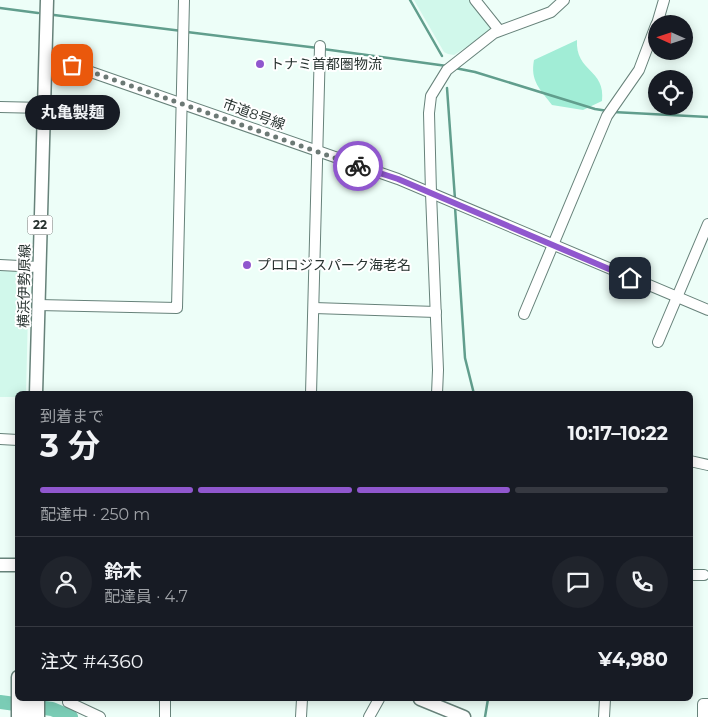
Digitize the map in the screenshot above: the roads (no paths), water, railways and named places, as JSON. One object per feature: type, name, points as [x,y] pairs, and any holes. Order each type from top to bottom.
[{"type":"main road","name":"横浜伊勢原線","points":[[36,391],[47,0]]},
{"type":"main road","points":[[0,564],[15,565]]},
{"type":"main road","points":[[0,573],[15,574]]},
{"type":"main road","points":[[18,701],[18,717]]},
{"type":"main road","points":[[27,701],[28,717]]},
{"type":"main road","points":[[38,701],[38,717]]},
{"type":"main road","points":[[425,701],[464,717]]},
{"type":"street","points":[[38,304],[177,308],[184,0]]},
{"type":"street","points":[[475,0],[497,31]]},
{"type":"street","points":[[437,391],[430,105],[435,88],[443,74],[497,31],[551,12],[564,0]]},
{"type":"street","points":[[659,15],[664,0]]},
{"type":"street","points":[[524,314],[611,111],[639,70],[648,46]]},
{"type":"street","points":[[312,391],[320,48]]},
{"type":"street","name":"市道8号線","points":[[45,56],[398,179],[708,310]]},
{"type":"street","points":[[0,107],[44,108]]},
{"type":"street","points":[[658,342],[708,224]]},
{"type":"street","points":[[0,264],[39,267]]},
{"type":"street","points":[[314,308],[436,312]]},
{"type":"street","points":[[0,439],[15,440]]},
{"type":"street","points":[[693,462],[708,464]]},
{"type":"street","points":[[693,575],[704,575]]},
{"type":"street","points":[[165,701],[165,717]]},
{"type":"street","points":[[301,717],[302,701]]},
{"type":"street","points":[[369,717],[378,701]]},
{"type":"street","points":[[604,717],[605,701]]},
{"type":"street","points":[[68,702],[100,717]]},
{"type":"street","points":[[703,717],[706,704]]},
{"type":"waterway","points":[[410,0],[442,56]]},
{"type":"waterway","points":[[0,8],[38,13]]},
{"type":"waterway","points":[[54,15],[182,31]]},
{"type":"waterway","points":[[187,32],[318,48]]},
{"type":"waterway","points":[[323,49],[447,66]]},
{"type":"waterway","points":[[455,68],[475,72],[595,109],[608,111]]},
{"type":"waterway","points":[[447,88],[455,199]]},
{"type":"waterway","points":[[613,112],[708,117]]},
{"type":"waterway","points":[[455,207],[465,358],[473,391]]},
{"type":"waterway","points":[[485,717],[488,701]]},
{"type":"waterway","points":[[0,702],[52,709],[71,717]]},
{"type":"place","name":"トナミ首都圏物流","points":[[260,64]]},
{"type":"place","name":"丸亀製麺","points":[[72,65]]},
{"type":"place","name":"プロロジスパーク海老名","points":[[247,265]]}]
